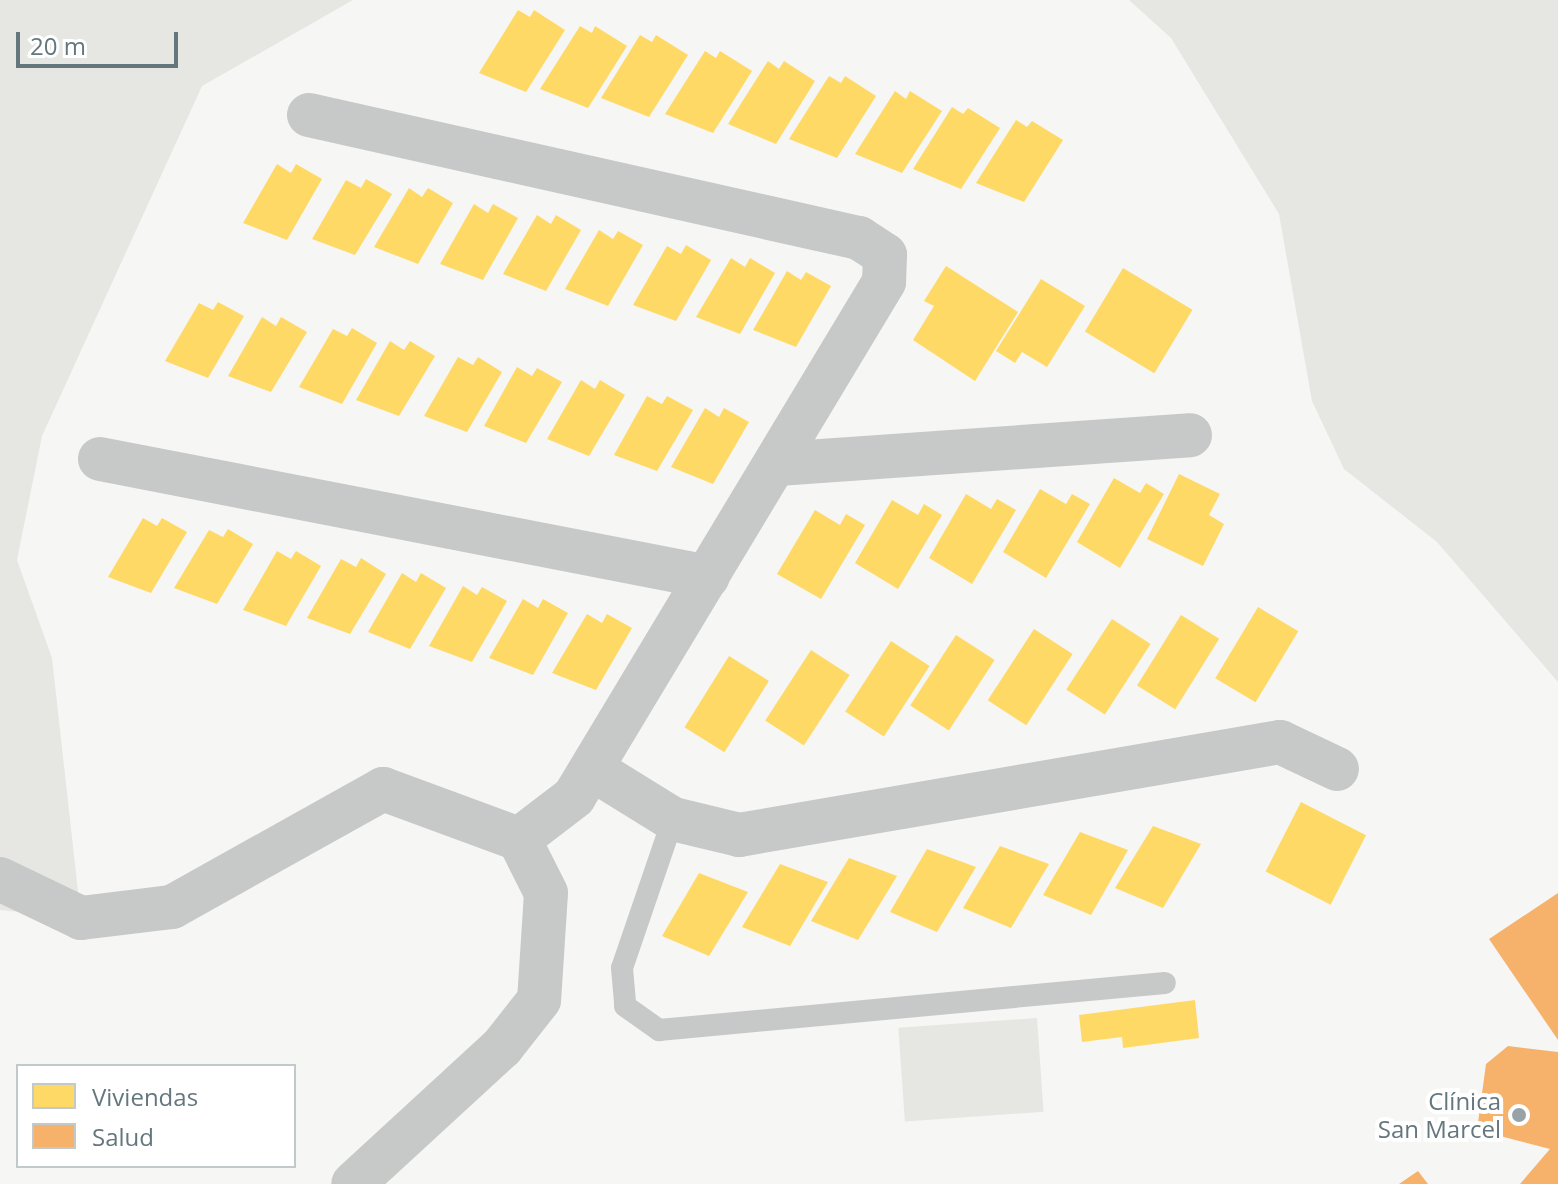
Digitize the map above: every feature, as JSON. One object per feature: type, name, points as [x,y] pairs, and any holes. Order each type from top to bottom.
[{"type":"street","points":[[309,115],[859,238],[885,255],[884,282],[778,464],[592,769],[574,797],[519,839]]},
{"type":"street","points":[[778,464],[1190,435]]},
{"type":"street","points":[[100,459],[708,577]]},
{"type":"street","points":[[592,769],[673,819],[739,835],[1280,742],[1337,769]]},
{"type":"street","points":[[0,879],[81,918],[172,907],[383,789],[519,839],[546,893],[539,1000],[502,1047],[353,1184]]},
{"type":"lane","points":[[673,819],[622,968],[625,1006],[659,1030],[1165,983]]},
{"type":"shaded area","points":[[0,0],[353,0],[202,86],[42,436],[17,560],[52,658],[81,918],[0,910]]},
{"type":"shaded area","points":[[1129,0],[1558,0],[1558,682],[1437,542],[1344,469],[1312,401],[1279,214],[1171,38]]},
{"type":"shaded area","points":[[1037,1018],[1044,1112],[905,1121],[898,1028]]},
{"type":"building: Viviendas","points":[[518,10],[530,17],[534,10],[565,30],[526,92],[479,73]]},
{"type":"building: Viviendas","points":[[580,26],[592,33],[595,26],[627,46],[588,108],[540,89]]},
{"type":"building: Viviendas","points":[[640,35],[652,42],[656,35],[688,55],[649,117],[601,98]]},
{"type":"building: Viviendas","points":[[705,51],[716,58],[720,51],[752,71],[713,133],[665,114]]},
{"type":"building: Viviendas","points":[[768,61],[779,69],[784,61],[815,81],[776,144],[728,124]]},
{"type":"building: Viviendas","points":[[829,76],[841,83],[845,76],[876,96],[837,158],[789,139]]},
{"type":"building: Viviendas","points":[[895,91],[906,99],[910,91],[942,111],[902,173],[855,154]]},
{"type":"building: Viviendas","points":[[952,107],[963,114],[968,108],[1000,128],[961,189],[913,169]]},
{"type":"building: Viviendas","points":[[1016,120],[1027,127],[1032,121],[1063,140],[1024,202],[976,183]]},
{"type":"building: Viviendas","points":[[277,164],[291,173],[296,164],[322,179],[287,240],[243,223]]},
{"type":"building: Viviendas","points":[[366,179],[392,194],[355,255],[312,239],[346,180],[361,188]]},
{"type":"building: Viviendas","points":[[409,188],[422,197],[428,188],[453,203],[418,264],[374,247]]},
{"type":"building: Viviendas","points":[[474,204],[488,213],[493,204],[518,218],[483,280],[440,264]]},
{"type":"building: Viviendas","points":[[537,215],[551,224],[556,215],[581,230],[546,291],[503,274]]},
{"type":"building: Viviendas","points":[[599,230],[613,239],[618,231],[643,245],[608,306],[565,289]]},
{"type":"building: Viviendas","points":[[686,245],[711,260],[676,321],[633,305],[667,246],[681,254]]},
{"type":"building: Viviendas","points":[[731,258],[745,267],[750,258],[775,273],[740,334],[696,317]]},
{"type":"building: Viviendas","points":[[946,266],[1018,312],[975,381],[913,340],[934,306],[924,301]]},
{"type":"building: Viviendas","points":[[1123,268],[1192,310],[1154,373],[1085,331]]},
{"type":"building: Viviendas","points":[[787,271],[801,280],[806,272],[831,286],[796,347],[753,330]]},
{"type":"building: Viviendas","points":[[1041,279],[1085,306],[1047,367],[1022,352],[1015,363],[996,351]]},
{"type":"building: Viviendas","points":[[218,302],[244,316],[208,378],[165,361],[199,303],[213,310]]},
{"type":"building: Viviendas","points":[[262,317],[276,326],[281,317],[307,332],[271,392],[228,376]]},
{"type":"building: Viviendas","points":[[352,328],[377,343],[342,404],[299,387],[333,329],[347,336]]},
{"type":"building: Viviendas","points":[[390,341],[404,350],[410,341],[435,356],[399,416],[356,400]]},
{"type":"building: Viviendas","points":[[458,357],[473,365],[478,357],[502,372],[467,432],[424,416]]},
{"type":"building: Viviendas","points":[[517,367],[532,376],[537,368],[562,382],[526,443],[484,426]]},
{"type":"building: Viviendas","points":[[581,380],[595,389],[600,380],[625,395],[589,456],[547,439]]},
{"type":"building: Viviendas","points":[[647,396],[662,404],[667,396],[693,410],[657,471],[614,455]]},
{"type":"building: Viviendas","points":[[705,408],[719,417],[724,408],[749,422],[713,484],[671,467]]},
{"type":"building: Viviendas","points":[[1179,474],[1220,494],[1209,515],[1224,524],[1203,566],[1147,539]]},
{"type":"building: Viviendas","points":[[1114,478],[1140,493],[1146,483],[1164,494],[1120,568],[1077,542]]},
{"type":"building: Viviendas","points":[[1040,489],[1066,504],[1072,494],[1090,504],[1046,578],[1003,552]]},
{"type":"building: Viviendas","points":[[966,494],[991,509],[997,499],[1016,510],[972,584],[929,558]]},
{"type":"building: Viviendas","points":[[892,500],[918,515],[924,504],[942,515],[898,589],[855,563]]},
{"type":"building: Viviendas","points":[[815,510],[840,525],[846,514],[865,525],[821,599],[777,574]]},
{"type":"building: Viviendas","points":[[143,518],[157,526],[162,518],[187,532],[151,593],[108,577]]},
{"type":"building: Viviendas","points":[[228,529],[253,544],[217,604],[174,588],[209,530],[223,537]]},
{"type":"building: Viviendas","points":[[277,551],[291,559],[296,551],[321,566],[286,626],[243,610]]},
{"type":"building: Viviendas","points":[[361,558],[386,574],[350,634],[307,618],[341,559],[356,567]]},
{"type":"building: Viviendas","points":[[402,573],[416,582],[421,573],[446,588],[410,649],[368,632]]},
{"type":"building: Viviendas","points":[[463,586],[477,595],[482,587],[507,601],[472,662],[429,646]]},
{"type":"building: Viviendas","points":[[523,599],[538,608],[543,599],[568,613],[533,675],[489,658]]},
{"type":"building: Viviendas","points":[[1258,607],[1298,631],[1256,702],[1215,678]]},
{"type":"building: Viviendas","points":[[587,614],[602,623],[607,614],[632,628],[596,690],[552,673]]},
{"type":"building: Viviendas","points":[[1181,615],[1219,639],[1175,709],[1137,685]]},
{"type":"building: Viviendas","points":[[1112,619],[1151,644],[1105,715],[1066,689]]},
{"type":"building: Viviendas","points":[[1034,629],[1073,654],[1026,725],[988,700]]},
{"type":"building: Viviendas","points":[[956,635],[995,660],[949,731],[910,705]]},
{"type":"building: Viviendas","points":[[891,641],[930,666],[884,737],[845,711]]},
{"type":"building: Viviendas","points":[[811,650],[850,675],[804,746],[765,720]]},
{"type":"building: Viviendas","points":[[729,656],[769,681],[724,752],[684,727]]},
{"type":"building: Viviendas","points":[[1301,802],[1366,835],[1331,905],[1266,871]]},
{"type":"building: Viviendas","points":[[1153,826],[1201,844],[1163,908],[1115,888]]},
{"type":"building: Viviendas","points":[[1080,832],[1128,850],[1091,915],[1043,895]]},
{"type":"building: Viviendas","points":[[1000,846],[1049,864],[1011,928],[963,908]]},
{"type":"building: Viviendas","points":[[927,849],[976,867],[937,932],[890,912]]},
{"type":"building: Viviendas","points":[[849,858],[897,876],[858,940],[811,921]]},
{"type":"building: Viviendas","points":[[780,864],[828,882],[790,946],[742,927]]},
{"type":"building: Viviendas","points":[[699,873],[748,892],[709,956],[662,936]]},
{"type":"building: Viviendas","points":[[1195,1000],[1199,1038],[1123,1048],[1122,1037],[1082,1042],[1079,1015]]},
{"type":"building: Salud","points":[[1558,893],[1558,1040],[1489,939]]},
{"type":"building: Salud","name":"Clínica San Marcel","points":[[1508,1046],[1558,1052],[1558,1184],[1520,1184],[1550,1149],[1477,1130],[1486,1064]]},
{"type":"building: Salud","name":"Clínica San Marcel","points":[[1418,1171],[1428,1184],[1399,1184]]},
{"type":"place","name":"Clínica San Marcel","points":[[1519,1115]]}]
